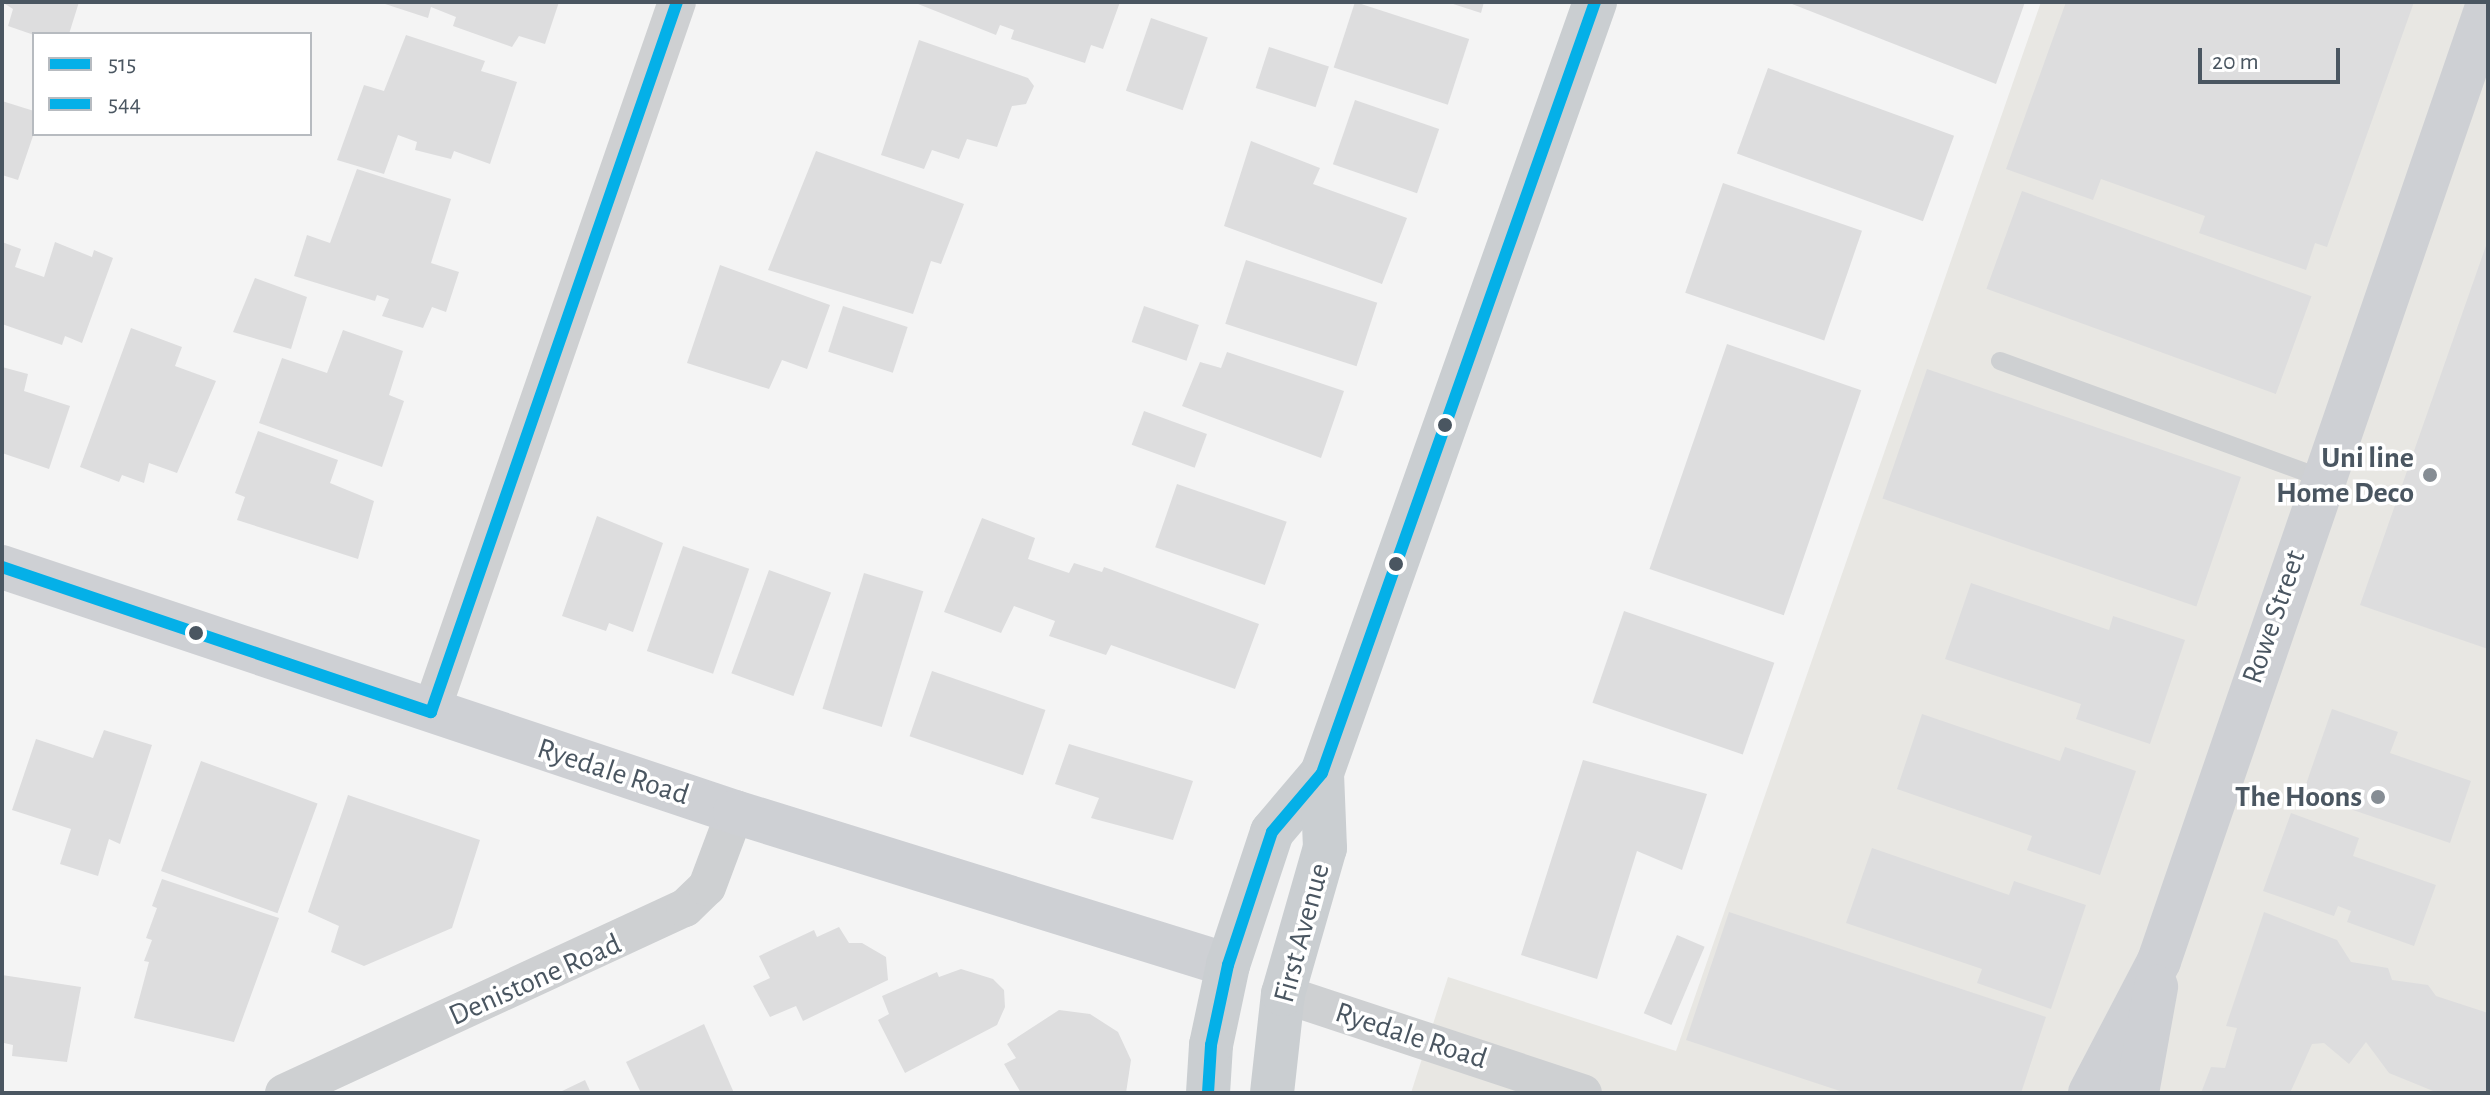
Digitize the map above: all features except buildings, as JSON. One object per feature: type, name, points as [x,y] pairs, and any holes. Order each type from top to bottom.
[{"type":"main road","name":"First Avenue","points":[[1208,1093],[1211,1045],[1228,965],[1272,832],[1322,773],[1595,2]]},
{"type":"main road","name":"First Avenue","points":[[1272,1093],[1283,994],[1325,848],[1322,773]]},
{"type":"street","points":[[431,712],[677,2]]},
{"type":"street","name":"Rowe Street","points":[[2090,1093],[2159,961],[2321,478],[2483,31]]},
{"type":"street","name":"Ryedale Road","points":[[2,567],[735,812],[1228,965]]},
{"type":"street","name":"Denistone Road","points":[[284,1093],[685,908],[707,887],[735,812]]},
{"type":"street","name":"Rowe Street","points":[[2137,1093],[2159,961]]},
{"type":"street","name":"Ryedale Road","points":[[1283,994],[1583,1093]]},
{"type":"lane","points":[[2000,361],[2321,478]]},
{"type":"shaded area","points":[[2041,2],[2488,2],[2488,1093],[1411,1093],[1448,977],[1676,1051]]},
{"type":"transit line","name":"515","points":[[431,712],[677,2]]},
{"type":"transit line","name":"544","points":[[1208,1093],[1211,1045],[1228,965],[1272,832],[1322,773],[1595,2]]},
{"type":"transit line","name":"515","points":[[2,567],[431,712]]},
{"type":"place","name":"Uni line Home Deco","points":[[2430,475]]},
{"type":"place","name":"The Hoons","points":[[2378,797]]}]
